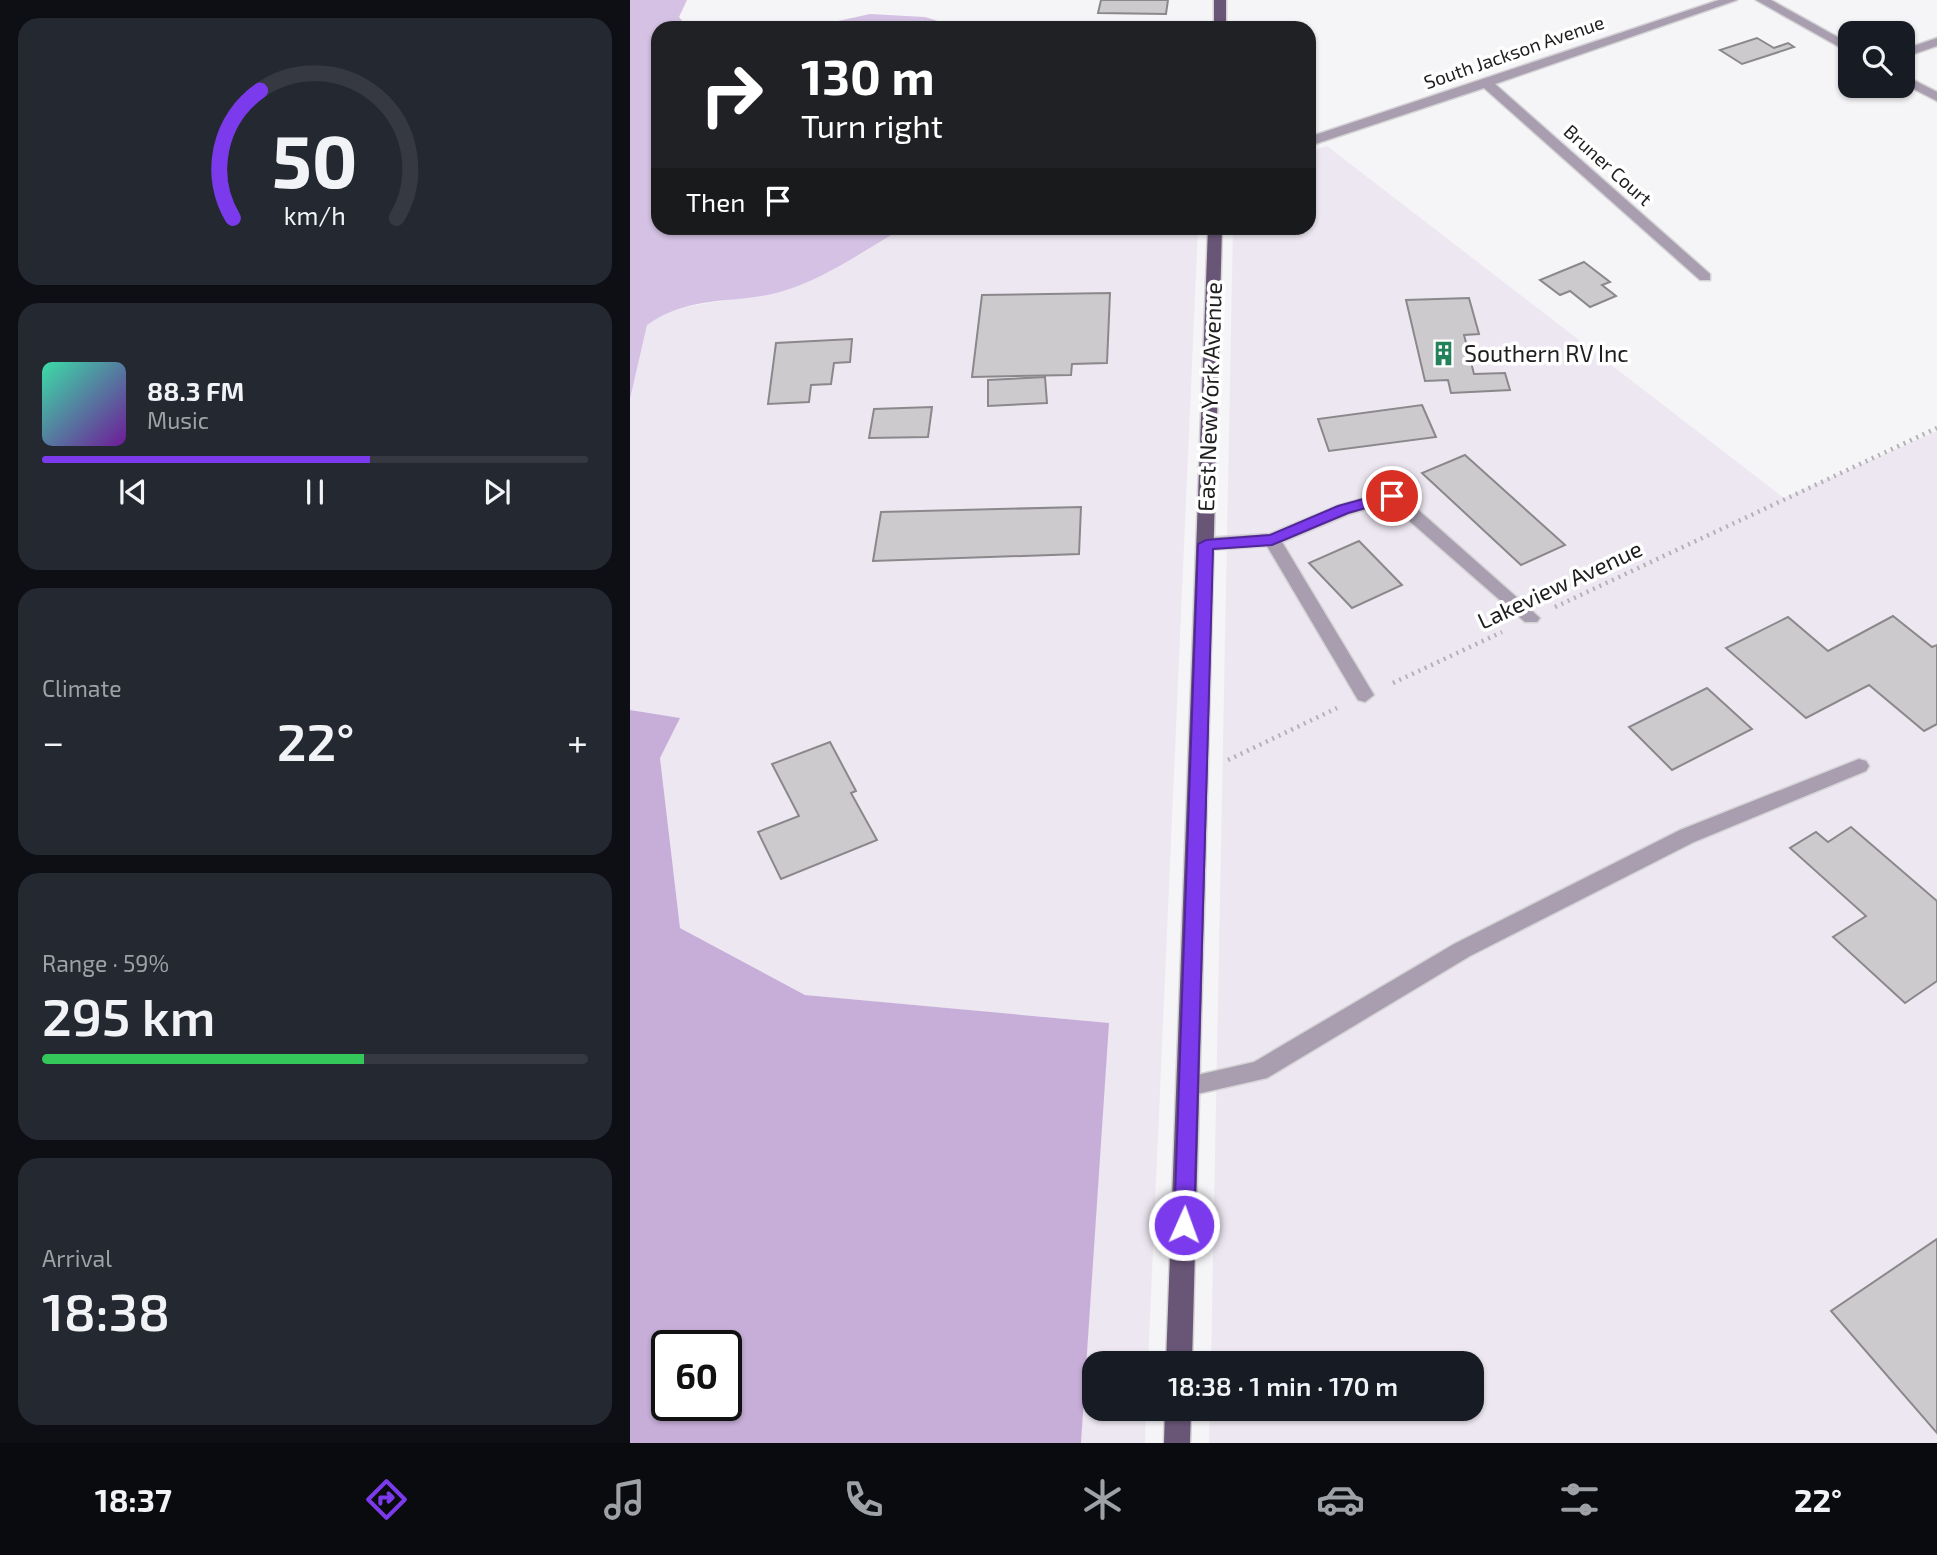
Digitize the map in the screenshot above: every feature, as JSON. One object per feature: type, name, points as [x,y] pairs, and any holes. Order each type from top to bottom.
[{"type":"main road","points":[[1220,0],[1220,21]]},
{"type":"main road","name":"East New York Avenue","points":[[1180,1351],[1215,235]]},
{"type":"main road","points":[[1177,1443],[1178,1421]]},
{"type":"street","name":"South Jackson Avenue","points":[[1316,140],[1731,0]]},
{"type":"street","points":[[1762,0],[1838,42]]},
{"type":"street","points":[[1915,50],[1937,42]]},
{"type":"street","name":"Bruner Court","points":[[1485,82],[1705,277]]},
{"type":"street","points":[[1915,85],[1937,97]]},
{"type":"street","points":[[1206,544],[1272,540],[1343,510],[1392,496],[1531,618]]},
{"type":"street","points":[[1272,540],[1365,695]]},
{"type":"street","points":[[1188,1086],[1259,1072],[1462,950],[1687,836],[1859,766]]},
{"type":"path","name":"Lakeview Avenue","points":[[1199,773],[1937,428]]},
{"type":"shaded area","points":[[630,0],[687,0],[679,17],[682,21],[651,21],[651,235],[891,235],[843,264],[796,287],[762,296],[696,304],[663,315],[647,325],[630,399]]},
{"type":"shaded area","points":[[870,14],[925,17],[938,21],[838,21]]},
{"type":"shaded area","points":[[1327,146],[1784,498],[1937,431],[1937,1443],[1209,1443],[1210,1421],[1484,1421],[1484,1351],[1211,1351],[1233,235],[1316,235],[1316,150]]},
{"type":"shaded area","points":[[891,235],[1198,235],[1149,1351],[1087,1351],[1108,1023],[805,995],[680,928],[660,758],[679,718],[630,710],[630,399],[647,325],[670,309],[780,292],[856,256]]},
{"type":"shaded area","points":[[630,710],[680,718],[660,758],[680,928],[805,995],[1109,1023],[1087,1351],[1082,1351],[1081,1443],[630,1443]]},
{"type":"shaded area","points":[[1082,1421],[1146,1421],[1145,1443],[1081,1443]]},
{"type":"building","points":[[1101,0],[1168,0],[1166,14],[1098,13]]},
{"type":"building","points":[[1757,38],[1774,48],[1788,43],[1794,47],[1742,64],[1720,50]]},
{"type":"building","points":[[1584,262],[1610,282],[1602,285],[1616,296],[1590,307],[1570,291],[1560,295],[1540,280]]},
{"type":"building","points":[[1110,293],[1107,363],[1072,364],[1071,375],[972,377],[982,295]]},
{"type":"building","name":"Southern RV Inc","points":[[1469,298],[1479,334],[1464,335],[1474,374],[1505,373],[1510,390],[1451,393],[1448,380],[1425,381],[1406,300]]},
{"type":"building","points":[[852,339],[850,362],[834,363],[831,384],[811,385],[809,402],[768,404],[776,343]]},
{"type":"building","points":[[1045,377],[1047,403],[988,406],[988,380]]},
{"type":"building","name":"Southern RV Inc","points":[[1422,405],[1436,437],[1329,451],[1318,419]]},
{"type":"building","points":[[932,407],[928,437],[869,438],[874,409]]},
{"type":"building","points":[[1465,455],[1565,545],[1521,565],[1422,473]]},
{"type":"building","points":[[1081,507],[1079,554],[873,561],[881,512]]},
{"type":"building","points":[[1359,541],[1402,585],[1352,608],[1309,563]]},
{"type":"building","points":[[1893,616],[1932,647],[1937,645],[1937,724],[1924,731],[1869,685],[1806,718],[1726,648],[1788,617],[1828,651]]},
{"type":"building","points":[[1707,688],[1752,729],[1672,770],[1629,727]]},
{"type":"building","points":[[830,742],[856,791],[851,793],[877,840],[781,879],[758,832],[799,816],[772,764]]},
{"type":"building","points":[[1851,827],[1937,901],[1937,981],[1905,1003],[1833,937],[1866,916],[1790,848],[1816,832],[1828,842]]},
{"type":"building","points":[[1937,1239],[1937,1433],[1831,1311]]},
{"type":"place","name":"Southern RV Inc","points":[[1444,354]]},
{"type":"route","points":[[1184,1225],[1206,544],[1272,540],[1343,510],[1392,496]]}]
